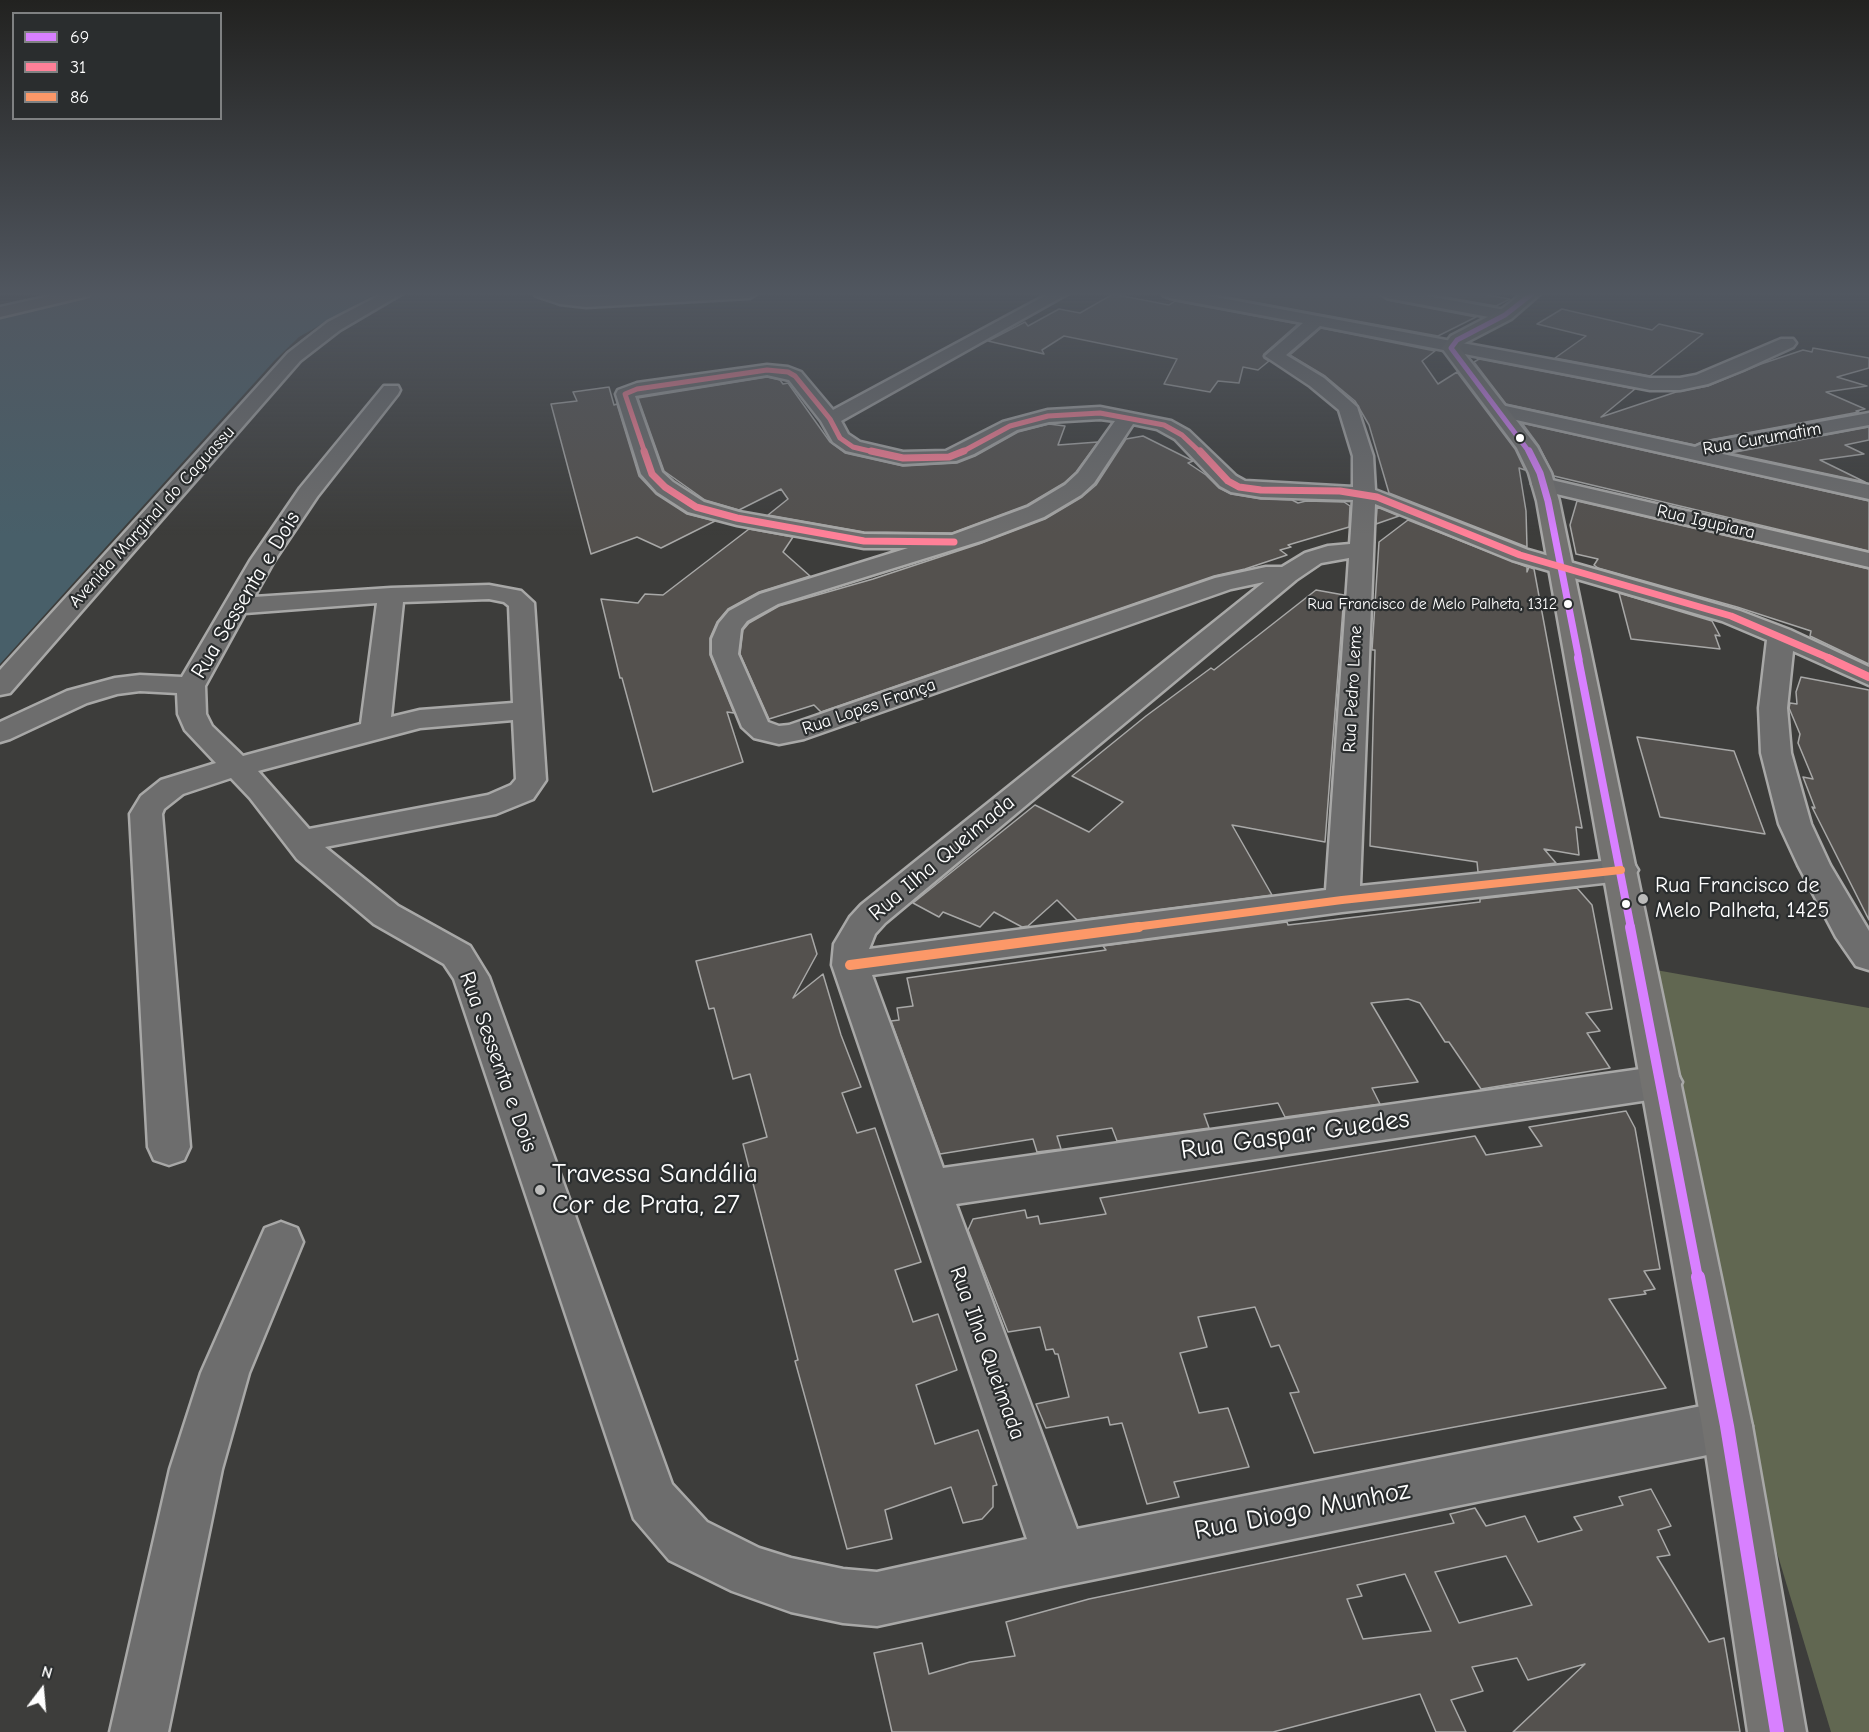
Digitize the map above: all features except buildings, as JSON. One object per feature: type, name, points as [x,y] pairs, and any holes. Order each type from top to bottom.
[{"type":"main road","points":[[1471,374],[1527,447],[1540,473],[1548,501],[1727,1426],[1777,1732]]},
{"type":"street","name":"Avenida Marginal do Caguassu","points":[[0,687],[279,374]]},
{"type":"street","points":[[741,374],[637,389],[625,394],[652,474],[674,493],[696,507],[711,512],[850,538],[885,543],[954,542]]},
{"type":"street","points":[[788,374],[795,376],[830,419],[840,438],[853,447],[887,456],[931,459],[949,457],[968,450],[1010,426],[1048,416],[1100,413],[1164,425],[1182,435],[1228,482],[1239,487],[1364,494],[1395,502],[1520,555],[1731,616],[1781,636],[1869,677]]},
{"type":"street","points":[[830,419],[913,374]]},
{"type":"street","name":"Rua Pedro Leme","points":[[1303,374],[1347,407],[1363,456],[1364,494],[1342,900]]},
{"type":"street","points":[[1589,374],[1666,385],[1701,380],[1717,374]]},
{"type":"street","name":"Rua Sessenta e Dois","points":[[391,390],[308,493],[262,561],[191,686],[192,714],[200,730],[234,767],[261,791],[309,851],[386,915],[457,955],[471,978],[652,1501],[688,1541],[751,1572],[801,1587],[843,1596],[878,1599]]},
{"type":"street","points":[[1501,411],[1869,492]]},
{"type":"street","name":"Rua Lopes França","points":[[1128,417],[1097,465],[1073,490],[1036,512],[954,542],[770,599],[738,615],[728,628],[724,639],[725,654],[756,727],[764,732],[779,735],[794,734],[1224,583],[1266,574],[1287,575]]},
{"type":"street","name":"Rua Curumatim","points":[[1690,452],[1869,419]]},
{"type":"street","name":"Rua Igupiara","points":[[1542,484],[1869,560]]},
{"type":"street","points":[[849,576],[857,554],[856,547],[850,538]]},
{"type":"street","name":"Rua Ilha Queimada","points":[[1061,1559],[850,965],[852,944],[862,926],[873,914],[1287,575],[1312,558],[1328,553],[1360,550]]},
{"type":"street","points":[[237,606],[391,595],[489,592],[512,596],[521,603],[531,780],[522,792],[496,804],[302,841]]},
{"type":"street","points":[[375,729],[391,595]]},
{"type":"street","points":[[1781,636],[1773,708],[1776,753],[1784,786],[1796,824],[1814,865],[1848,928],[1869,957]]},
{"type":"street","points":[[0,733],[77,697],[115,686],[140,683],[191,686]]},
{"type":"street","points":[[169,1147],[146,814],[152,803],[172,787],[234,767],[375,729],[420,719],[526,710]]},
{"type":"street","points":[[850,965],[1342,900],[1621,870]]},
{"type":"street","name":"Rua Gaspar Guedes","points":[[928,1189],[1662,1082]]},
{"type":"street","points":[[139,1732],[195,1469],[225,1373],[281,1242]]},
{"type":"street","name":"Rua Diogo Munhoz","points":[[878,1599],[1061,1559],[1727,1426]]},
{"type":"green space","points":[[1639,967],[1869,1008],[1869,1732],[1831,1732],[1707,1320]]},
{"type":"water","points":[[0,374],[262,374],[0,664]]},
{"type":"transit line","name":"31","points":[[735,374],[637,389],[625,394],[652,474],[665,487],[696,507],[737,518],[864,541],[954,542]]},
{"type":"transit line","name":"31","points":[[791,374],[830,419],[840,438],[853,447],[903,458],[949,457],[967,450],[1010,426],[1048,416],[1100,413],[1140,419],[1164,425],[1182,435],[1228,481],[1239,487],[1261,490],[1340,491],[1377,497],[1520,555],[1731,616],[1781,636],[1869,677]]},
{"type":"transit line","name":"69","points":[[1471,374],[1527,447],[1540,473],[1548,501],[1727,1426],[1777,1732]]},
{"type":"transit line","name":"86","points":[[850,965],[1342,900],[1621,870]]},
{"type":"place","name":"Rua Francisco de Melo Palheta, 1312","points":[[1568,604]]},
{"type":"place","name":"Rua Francisco de Melo Palheta, 1425","points":[[1643,899]]},
{"type":"place","name":"Travessa Sandália Cor de Prata, 27","points":[[540,1190]]}]
